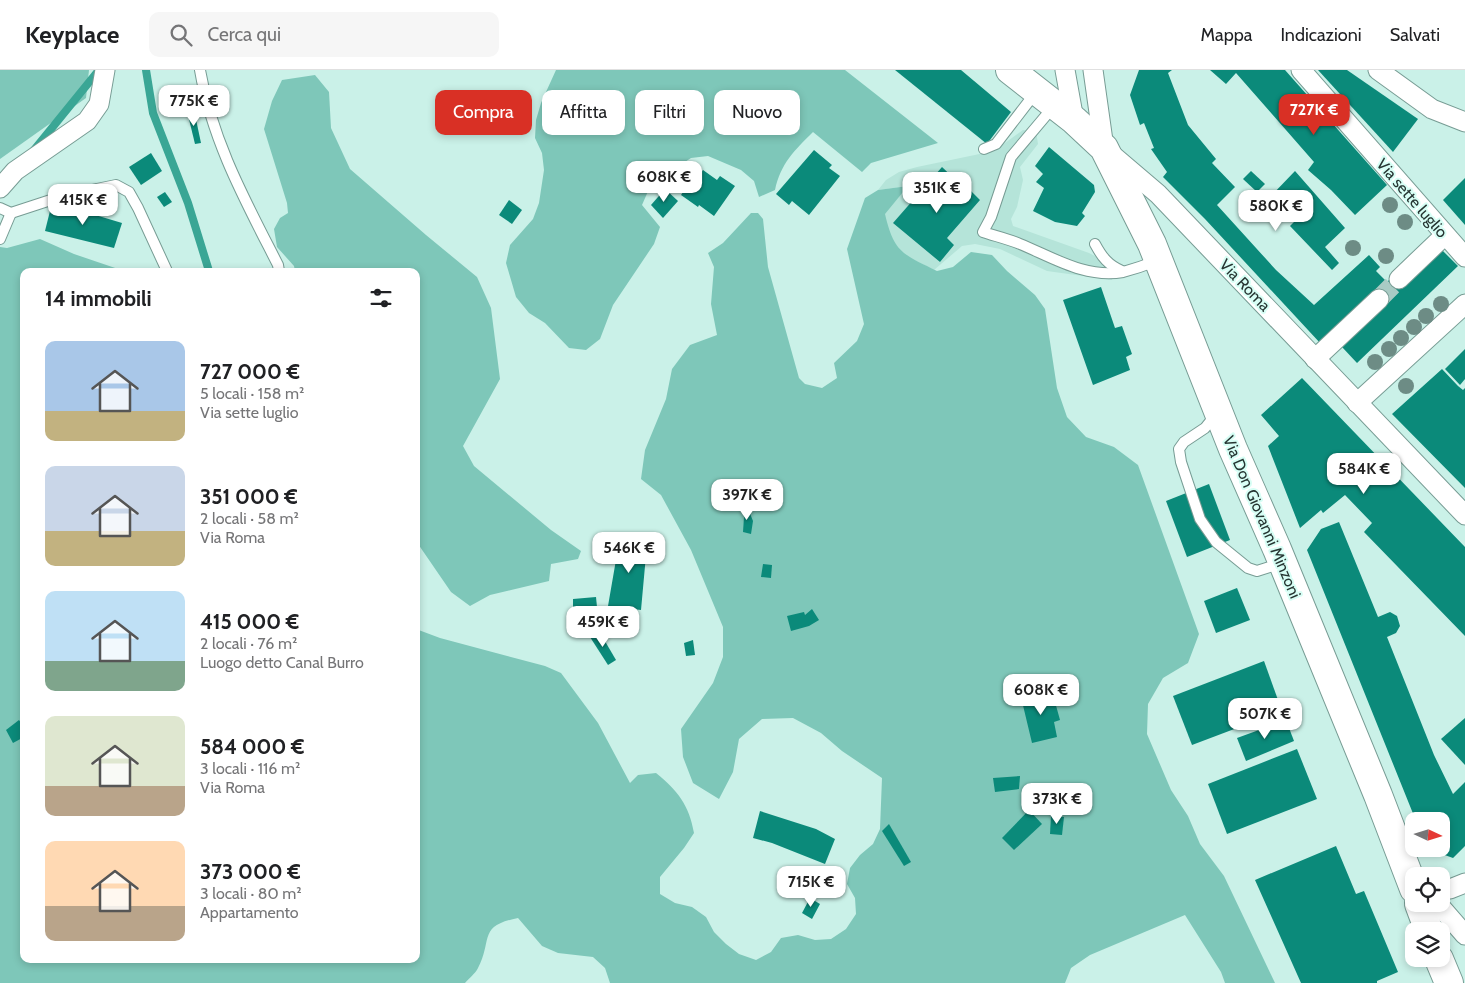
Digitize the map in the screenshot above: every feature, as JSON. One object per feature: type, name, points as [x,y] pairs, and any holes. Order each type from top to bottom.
[{"type":"main road","name":"Via Roma","points":[[1010,70],[1055,105],[1104,148]]},
{"type":"main road","name":"Via Don Giovanni Minzoni","points":[[1104,148],[1159,260],[1233,450],[1410,867]]},
{"type":"main road","points":[[1442,967],[1449,983]]},
{"type":"street","points":[[0,188],[15,171],[87,121],[99,104],[105,70]]},
{"type":"street","points":[[1055,105],[1065,70]]},
{"type":"street","points":[[1093,70],[1104,148]]},
{"type":"street","name":"Via sette luglio","points":[[1301,70],[1465,257]]},
{"type":"street","points":[[1378,70],[1432,108],[1465,122]]},
{"type":"street","name":"Via Roma","points":[[1104,148],[1158,194],[1465,515]]},
{"type":"street","points":[[1399,279],[1445,235]]},
{"type":"street","points":[[1315,359],[1379,299]]},
{"type":"street","points":[[1357,404],[1465,304]]},
{"type":"street","points":[[1450,889],[1465,883]]},
{"type":"street","points":[[1445,912],[1465,936]]},
{"type":"lane","points":[[200,70],[217,139],[235,181],[278,268]]},
{"type":"lane","points":[[984,149],[996,144],[1055,105]]},
{"type":"lane","points":[[1055,105],[1010,157],[991,216],[983,232],[1018,243],[1064,264],[1103,273],[1122,272],[1159,260]]},
{"type":"lane","points":[[0,208],[11,213],[62,196],[116,186],[128,192],[134,200],[165,268]]},
{"type":"lane","points":[[0,239],[11,213]]},
{"type":"lane","points":[[1094,244],[1110,266],[1122,272]]},
{"type":"lane","points":[[1219,410],[1205,428],[1184,442],[1180,449],[1181,462],[1200,519],[1216,542],[1248,568],[1257,571],[1282,563]]},
{"type":"shaded area","points":[[0,70],[89,70],[86,98],[0,159]]},
{"type":"shaded area","points":[[556,70],[845,70],[938,143],[871,163],[862,172],[813,132],[794,152],[785,165],[775,190],[759,197],[754,181],[741,170],[708,156],[691,158],[662,177],[649,189],[642,205],[660,227],[654,244],[613,305],[600,339],[586,350],[569,348],[545,323],[529,313],[516,297],[506,263],[510,245],[533,219],[539,203],[544,170],[542,153],[535,138],[536,120],[542,101],[542,135],[625,135],[625,90],[547,90]]},
{"type":"shaded area","points":[[315,75],[329,92],[331,128],[350,169],[477,277],[491,308],[500,379],[463,446],[474,466],[551,530],[581,551],[578,559],[551,564],[549,581],[490,595],[470,606],[451,592],[420,547],[420,268],[294,268],[277,247],[274,229],[280,218],[288,213],[287,203],[264,129],[272,101],[282,80]]},
{"type":"shaded area","points":[[1023,130],[1036,131],[1038,144],[1020,167],[1023,180],[1017,207],[1011,219],[1013,226],[1089,253],[1107,262],[1114,273],[1112,280],[1047,271],[1000,249],[975,244],[962,246],[934,270],[904,255],[890,237],[884,214],[908,186],[878,190],[886,180],[899,172],[917,167],[994,151]]},
{"type":"shaded area","points":[[908,186],[885,214],[888,227],[896,245],[908,256],[937,271],[953,267],[971,252],[992,255],[1035,295],[1045,309],[1057,388],[1067,417],[1086,437],[1114,447],[1138,465],[1199,634],[1188,663],[1163,678],[1148,704],[1147,734],[1171,790],[1188,816],[1200,844],[1224,876],[1275,983],[1225,983],[1221,972],[1185,915],[1090,955],[1071,968],[1065,983],[610,983],[605,968],[593,957],[558,953],[542,946],[518,918],[505,921],[491,930],[478,968],[465,983],[0,983],[0,247],[7,248],[40,239],[74,254],[115,268],[20,268],[20,963],[420,963],[420,630],[440,638],[545,666],[561,673],[598,723],[630,783],[638,775],[656,773],[671,786],[686,806],[694,833],[660,877],[660,894],[675,903],[692,907],[706,917],[714,932],[726,944],[739,954],[756,960],[771,952],[781,938],[798,935],[815,940],[831,939],[846,929],[856,914],[855,898],[847,884],[850,868],[860,855],[873,844],[880,829],[882,778],[842,751],[821,733],[793,718],[762,719],[739,739],[733,772],[719,799],[693,783],[683,757],[681,729],[713,683],[723,657],[723,627],[691,550],[661,495],[641,479],[645,450],[666,399],[672,369],[690,345],[717,335],[711,304],[714,267],[708,253],[723,243],[751,213],[758,213],[763,219],[768,267],[799,378],[805,384],[822,388],[837,378],[834,363],[857,341],[864,324],[847,249],[865,198],[878,190]]},
{"type":"building","points":[[895,70],[961,70],[1011,112],[987,144]]},
{"type":"building","points":[[1139,70],[1172,70],[1168,73],[1188,125],[1216,159],[1212,163],[1235,187],[1217,205],[1276,270],[1314,305],[1369,255],[1380,267],[1376,271],[1387,282],[1394,275],[1406,285],[1442,250],[1458,266],[1357,363],[1342,347],[1385,306],[1321,344],[1205,219],[1163,177],[1167,172],[1151,149],[1154,148],[1144,123],[1140,125],[1130,95]]},
{"type":"building","points":[[1210,70],[1285,70],[1387,185],[1355,215],[1308,170],[1314,162],[1236,73],[1226,84]]},
{"type":"building","points":[[1318,70],[1347,70],[1418,119],[1393,152]]},
{"type":"building","points":[[194,110],[201,143],[195,144],[187,111]]},
{"type":"building","points":[[1049,147],[1094,185],[1095,192],[1082,213],[1085,216],[1077,226],[1055,222],[1033,211],[1044,188],[1036,182],[1043,174],[1035,166]]},
{"type":"building","points":[[814,150],[832,165],[829,168],[840,176],[809,215],[792,201],[789,205],[776,194]]},
{"type":"building","points":[[151,153],[162,171],[141,185],[129,167]]},
{"type":"building","points":[[942,167],[980,200],[947,238],[954,245],[940,262],[893,223]]},
{"type":"building","points":[[703,170],[717,180],[720,176],[735,186],[714,216],[681,195],[690,182],[693,184]]},
{"type":"building","points":[[1251,171],[1265,184],[1257,192],[1243,179]]},
{"type":"building","points":[[1295,171],[1345,228],[1325,247],[1339,263],[1332,270],[1290,226],[1298,218],[1295,215],[1290,222],[1267,200]]},
{"type":"building","points":[[1465,178],[1465,225],[1443,200]]},
{"type":"building","points":[[665,189],[678,201],[663,218],[651,205]]},
{"type":"building","points":[[165,192],[172,202],[164,207],[157,197]]},
{"type":"building","points":[[509,200],[522,210],[512,224],[499,215]]},
{"type":"building","points":[[51,207],[72,208],[122,223],[114,248],[45,231]]},
{"type":"building","points":[[1101,287],[1115,328],[1122,326],[1132,354],[1126,357],[1130,370],[1093,385],[1063,300]]},
{"type":"building","points":[[1465,349],[1465,379],[1460,385],[1445,369]]},
{"type":"building","points":[[1442,369],[1458,386],[1463,390],[1465,388],[1465,488],[1392,414]]},
{"type":"building","points":[[1302,378],[1465,547],[1465,636],[1364,532],[1372,523],[1345,495],[1323,513],[1321,510],[1300,528],[1268,446],[1279,436],[1261,415]]},
{"type":"building","points":[[1209,484],[1230,540],[1187,557],[1166,501]]},
{"type":"building","points":[[747,506],[753,521],[751,534],[743,532],[744,517],[742,509]]},
{"type":"building","points":[[1339,522],[1378,617],[1390,612],[1397,616],[1400,626],[1396,633],[1387,637],[1434,755],[1453,794],[1465,782],[1465,846],[1453,858],[1450,857],[1450,812],[1412,812],[1307,550],[1321,529]]},
{"type":"building","points":[[619,536],[646,538],[641,610],[608,606]]},
{"type":"building","points":[[763,564],[772,565],[771,578],[761,577]]},
{"type":"building","points":[[1237,588],[1250,620],[1216,633],[1204,601]]},
{"type":"building","points":[[596,597],[597,607],[573,609],[573,599]]},
{"type":"building","points":[[812,609],[819,620],[809,626],[791,631],[787,616],[804,612],[805,615]]},
{"type":"building","points":[[599,631],[616,660],[608,665],[590,637]]},
{"type":"building","points":[[693,640],[695,655],[686,656],[684,643]]},
{"type":"building","points":[[1264,661],[1282,711],[1192,745],[1173,696]]},
{"type":"building","points":[[1052,691],[1060,720],[1054,722],[1057,737],[1032,743],[1021,697]]},
{"type":"building","points":[[1465,718],[1465,765],[1441,739]]},
{"type":"building","points":[[19,720],[20,739],[13,743],[6,730]]},
{"type":"building","points":[[1286,720],[1294,741],[1246,761],[1237,738]]},
{"type":"building","points":[[1297,749],[1317,799],[1227,834],[1208,784]]},
{"type":"building","points":[[1020,776],[1019,789],[995,792],[993,778]]},
{"type":"building","points":[[1029,810],[1042,824],[1014,850],[1002,838]]},
{"type":"building","points":[[760,811],[816,829],[835,839],[825,864],[772,843],[753,838]]},
{"type":"building","points":[[1051,816],[1064,817],[1062,835],[1050,834]]},
{"type":"building","points":[[889,824],[911,862],[904,866],[882,831]]},
{"type":"building","points":[[1336,846],[1356,894],[1364,891],[1398,972],[1377,981],[1377,983],[1301,983],[1255,880]]},
{"type":"building","points":[[810,898],[820,904],[812,919],[802,913]]},
{"type":"waterway","points":[[34,150],[99,70]]},
{"type":"waterway","points":[[146,70],[153,113],[188,203],[208,268]]},
{"type":"tunnel","points":[[1379,299],[1399,279]]}]
